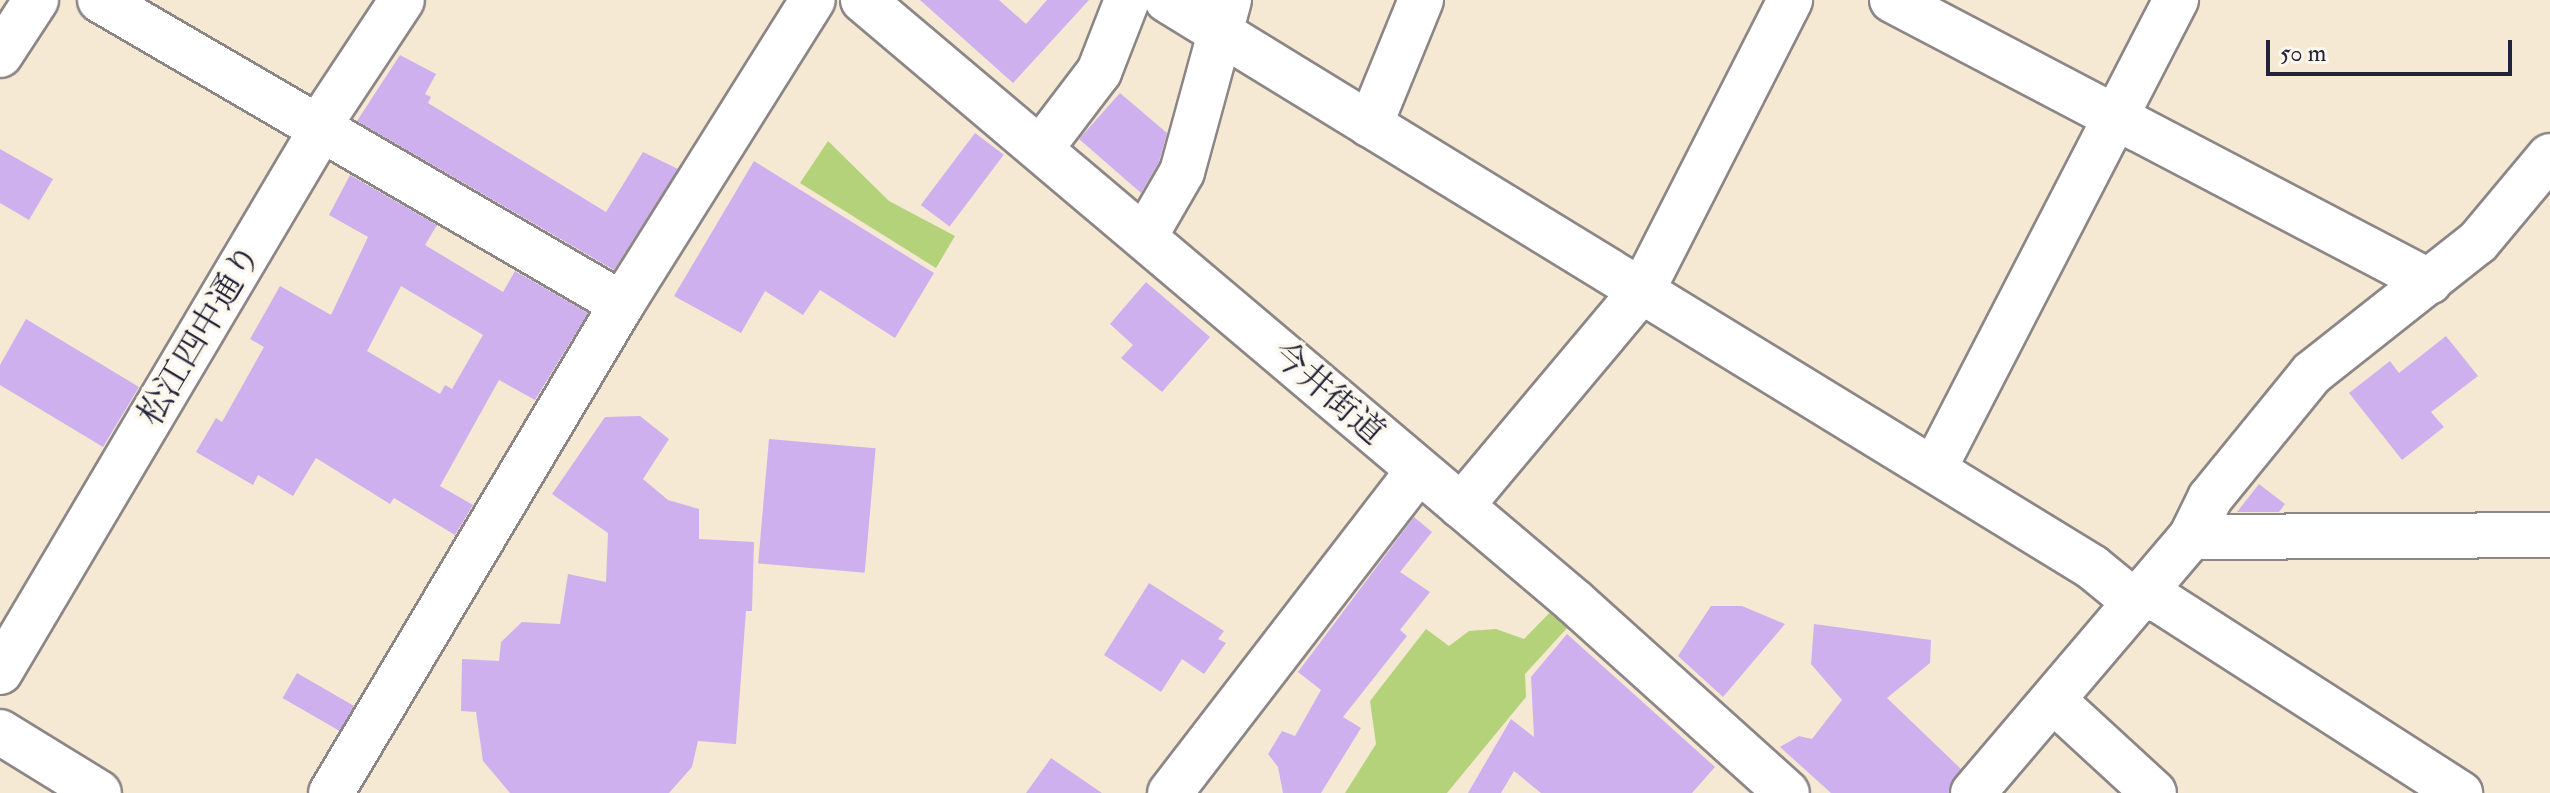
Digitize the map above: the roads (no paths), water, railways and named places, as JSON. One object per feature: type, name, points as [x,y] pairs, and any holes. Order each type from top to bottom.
[{"type":"street","points":[[0,55],[36,0]]},
{"type":"street","points":[[100,0],[622,304]]},
{"type":"street","name":"松江四中通り","points":[[0,672],[312,145],[318,127],[402,0]]},
{"type":"street","points":[[331,793],[622,304],[813,0]]},
{"type":"street","name":"今井街道","points":[[863,0],[1461,506],[1742,778],[1787,793]]},
{"type":"street","points":[[1041,148],[1099,72],[1127,0]]},
{"type":"street","points":[[1167,0],[1225,17],[1370,125],[1643,289],[2092,567],[2125,594],[2159,600],[2460,793]]},
{"type":"street","points":[[1370,125],[1421,0]]},
{"type":"street","points":[[1461,506],[1643,289],[1790,0]]},
{"type":"street","points":[[1892,0],[2430,282]]},
{"type":"street","points":[[1934,469],[2176,0]]},
{"type":"street","points":[[1145,236],[1182,172],[1225,17]]},
{"type":"street","points":[[1973,793],[2191,537],[2210,498],[2312,373],[2478,242],[2550,156]]},
{"type":"street","points":[[1170,793],[1418,471]]},
{"type":"street","points":[[2191,537],[2550,535]]},
{"type":"street","points":[[2053,700],[2154,793]]},
{"type":"street","points":[[0,732],[99,793]]}]
